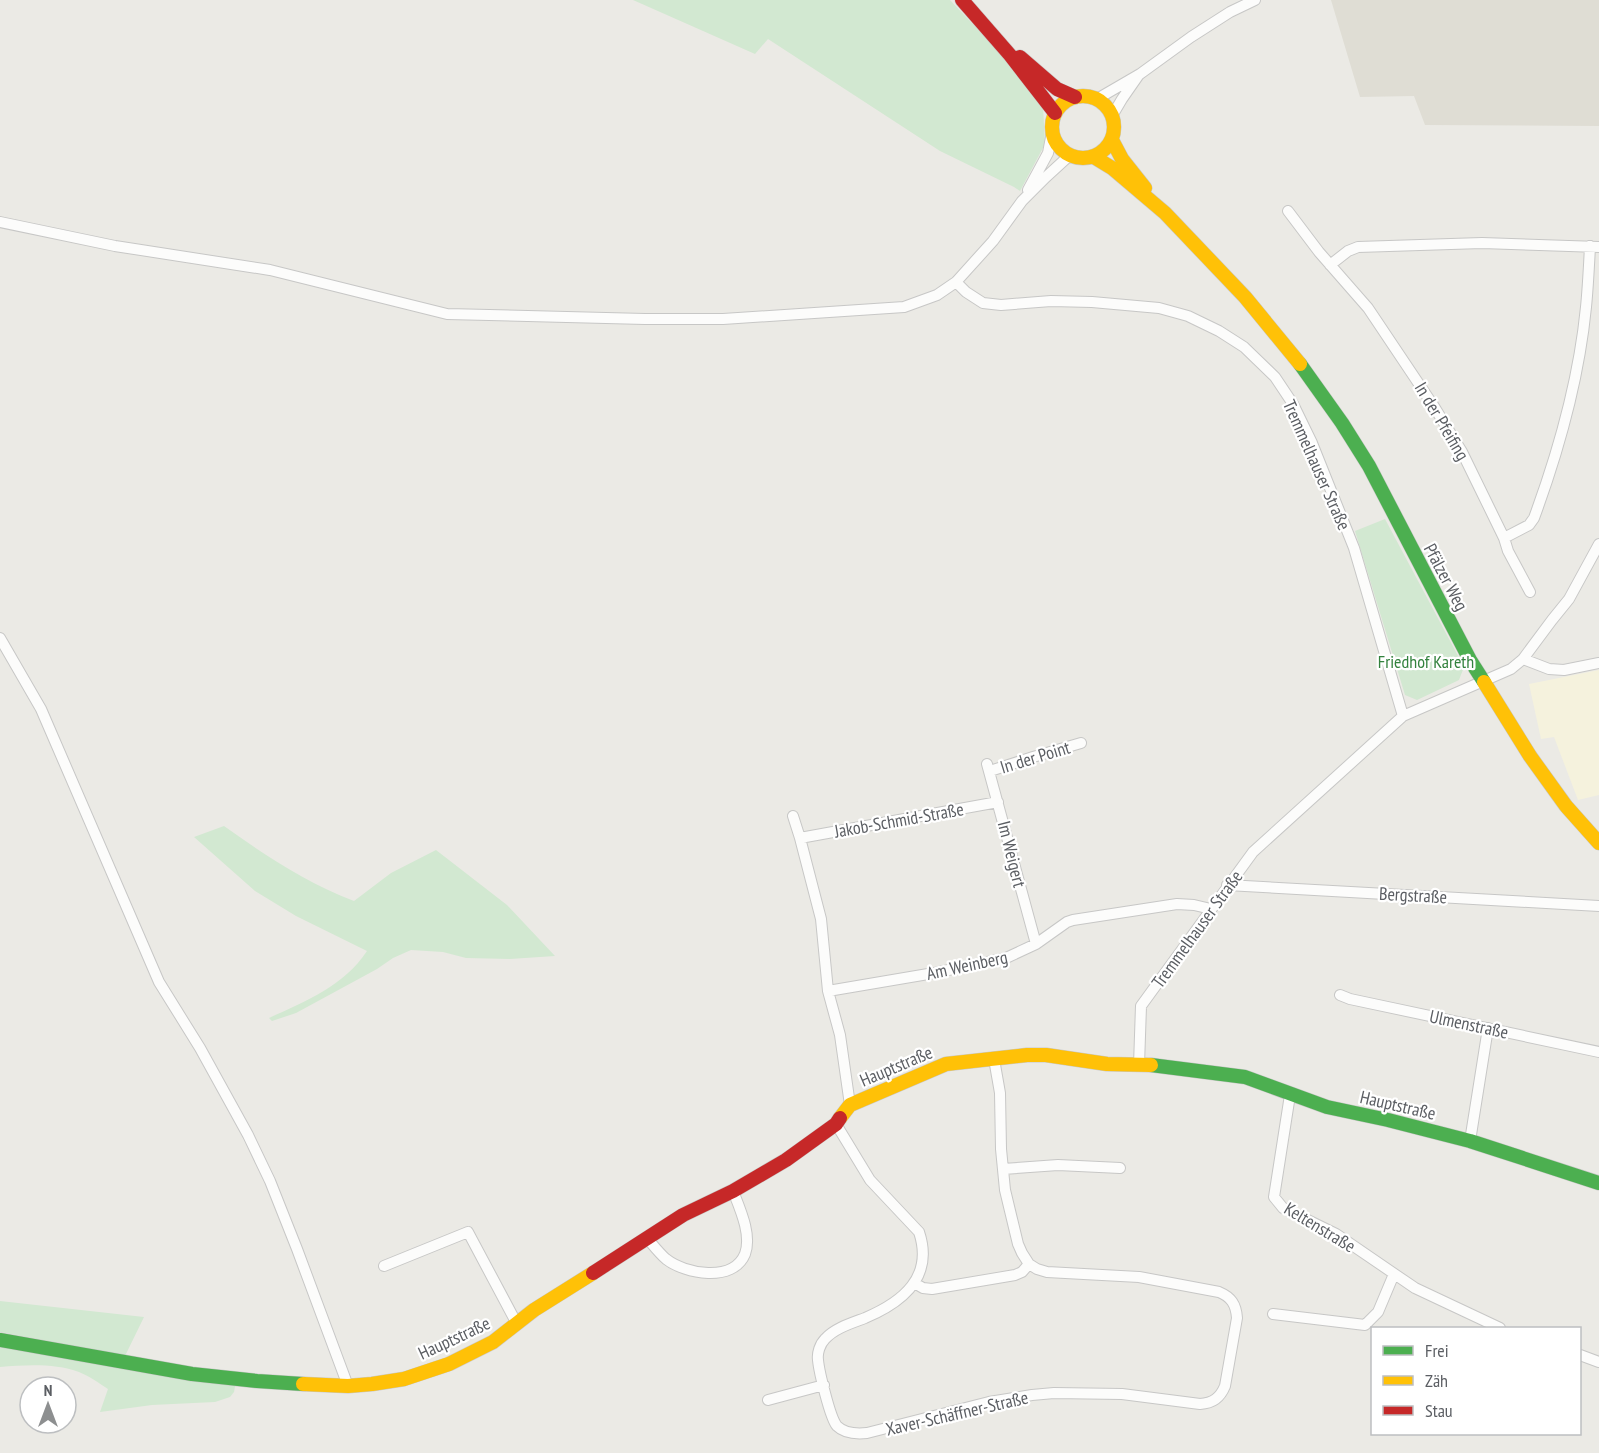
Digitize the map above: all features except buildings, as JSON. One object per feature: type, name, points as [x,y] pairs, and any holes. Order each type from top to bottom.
[{"type":"street","points":[[962,0],[996,36],[1055,113]]},
{"type":"street","points":[[1097,99],[1140,74],[1230,12],[1255,0]]},
{"type":"street","points":[[996,36],[1057,89],[1075,97]]},
{"type":"street","points":[[1112,116],[1140,74]]},
{"type":"street","points":[[0,222],[115,246],[270,270],[447,315],[723,319],[904,307],[937,295],[956,282],[993,241],[1022,201],[1048,153],[1055,113],[1067,100],[1082,96],[1097,99],[1109,109],[1112,116],[1114,132],[1112,140],[1101,153],[1094,157],[1077,158],[1061,150],[1052,132]]},
{"type":"street","points":[[1112,140],[1122,159],[1165,213]]},
{"type":"street","points":[[1022,201],[1070,155]]},
{"type":"street","points":[[1094,157],[1113,168],[1165,213]]},
{"type":"street","name":"In der Pfeifing","points":[[1288,211],[1319,252],[1368,308],[1433,405],[1462,452],[1504,538],[1508,551],[1530,592]]},
{"type":"street","name":"Pfälzer Weg","points":[[1165,213],[1268,322],[1335,413],[1369,466],[1470,660],[1530,756],[1566,806],[1599,843]]},
{"type":"street","points":[[1330,265],[1348,251],[1358,247],[1482,243],[1595,247],[1574,385],[1560,441],[1534,518],[1529,525],[1504,538]]},
{"type":"street","name":"Tremmelhauser Straße","points":[[956,282],[983,303],[1001,305],[1051,301],[1092,302],[1159,308],[1188,316],[1244,347],[1275,377],[1293,404],[1312,443],[1354,548],[1403,716]]},
{"type":"street","points":[[1599,544],[1569,599],[1524,659],[1549,669],[1564,670],[1599,663]]},
{"type":"street","points":[[0,638],[41,709],[159,982],[200,1048],[248,1135],[270,1181],[348,1386]]},
{"type":"street","name":"Tremmelhauser Straße","points":[[1139,1065],[1141,1006],[1253,852],[1403,716],[1511,669],[1524,659]]},
{"type":"street","name":"In der Point","points":[[988,767],[1081,743]]},
{"type":"street","name":"Im Weigert","points":[[988,767],[1036,944]]},
{"type":"street","name":"Jakob-Schmid-Straße","points":[[800,838],[998,802]]},
{"type":"street","points":[[793,816],[821,919],[828,991],[840,1035],[850,1105]]},
{"type":"street","name":"Bergstraße","points":[[1227,885],[1599,906]]},
{"type":"street","name":"Am Weinberg","points":[[828,991],[1006,958],[1036,944],[1073,920],[1178,904],[1194,904],[1210,909]]},
{"type":"street","name":"Ulmenstraße","points":[[1340,995],[1599,1052]]},
{"type":"street","points":[[1470,1141],[1488,1028]]},
{"type":"street","name":"Hauptstraße","points":[[0,1340],[192,1374],[348,1386],[404,1379],[448,1364],[493,1342],[534,1310],[683,1215],[733,1191],[786,1160],[836,1124],[850,1105],[946,1064],[1027,1055],[1046,1055],[1107,1064],[1154,1065],[1245,1077],[1327,1107],[1470,1141],[1599,1182]]},
{"type":"street","points":[[836,1124],[870,1180],[919,1232],[924,1255],[916,1284],[932,1289],[1015,1275],[1022,1272],[1029,1264],[1018,1244],[1005,1190],[1000,1093],[994,1059]]},
{"type":"street","name":"Keltenstraße","points":[[1290,1095],[1274,1197],[1283,1208],[1336,1234],[1415,1288],[1496,1327]]},
{"type":"street","points":[[1003,1169],[1058,1166],[1120,1168]]},
{"type":"street","points":[[647,1238],[666,1259],[683,1269],[720,1273],[739,1264],[745,1253],[746,1234],[743,1217],[733,1191]]},
{"type":"street","points":[[384,1266],[468,1232],[516,1324]]},
{"type":"street","name":"Xaver-Schäffner-Straße","points":[[916,1284],[872,1315],[833,1332],[823,1340],[819,1348],[818,1359],[834,1421],[845,1431],[856,1434],[867,1433],[989,1402],[1032,1395],[1122,1394],[1200,1404],[1207,1404],[1221,1395],[1225,1386],[1237,1318],[1237,1309],[1233,1300],[1227,1295],[1139,1277],[1047,1272],[1029,1264]]},
{"type":"street","points":[[1273,1314],[1365,1325],[1378,1312],[1394,1274]]},
{"type":"street","points":[[1581,1355],[1599,1362]]},
{"type":"street","points":[[768,1400],[824,1385]]},
{"type":"shaded area","points":[[1331,0],[1599,0],[1599,126],[1425,125],[1414,96],[1360,97]]},
{"type":"shaded area","points":[[1599,670],[1599,795],[1578,800],[1554,737],[1541,739],[1529,684]]},
{"type":"green space","points":[[633,0],[950,0],[1016,70],[1043,106],[1045,144],[1020,191],[940,151],[768,39],[755,54]]},
{"type":"green space","name":"Friedhof Kareth","points":[[1385,519],[1464,667],[1459,680],[1417,700],[1405,695],[1355,531]]},
{"type":"green space","points":[[224,826],[286,868],[354,901],[391,873],[436,850],[507,905],[555,956],[510,959],[466,958],[443,952],[411,950],[296,1013],[272,1021],[269,1018],[310,999],[336,983],[358,963],[367,951],[296,916],[255,891],[194,837]]},
{"type":"green space","points":[[0,1301],[144,1317],[125,1356],[0,1332]]},
{"type":"green space","points":[[0,1342],[236,1381],[234,1392],[230,1397],[215,1402],[152,1405],[100,1412],[108,1389],[70,1369],[30,1365],[0,1367]]},
{"type":"traffic: fast","points":[[1300,364],[1369,466],[1470,660],[1484,682]]},
{"type":"traffic: fast","points":[[1151,1065],[1245,1077],[1327,1107],[1470,1141],[1599,1183]]},
{"type":"traffic: fast","points":[[0,1340],[192,1374],[303,1384]]},
{"type":"traffic: slow","points":[[1083,96],[1095,98],[1105,105],[1112,115],[1114,127],[1112,139],[1105,149],[1095,156],[1083,158],[1071,156],[1061,149],[1054,139],[1052,127],[1054,115],[1061,105],[1071,98],[1083,96]]},
{"type":"traffic: slow","points":[[1112,140],[1122,159],[1145,188]]},
{"type":"traffic: slow","points":[[1094,157],[1112,168],[1165,213],[1245,297],[1300,364]]},
{"type":"traffic: slow","points":[[1484,682],[1530,756],[1566,806],[1599,843]]},
{"type":"traffic: slow","points":[[840,1118],[850,1105],[946,1064],[1046,1055],[1107,1064],[1151,1065]]},
{"type":"traffic: slow","points":[[303,1384],[348,1386],[372,1384],[404,1379],[449,1364],[493,1342],[534,1310],[593,1273]]},
{"type":"traffic: jam","points":[[962,0],[1010,55],[1055,113]]},
{"type":"traffic: jam","points":[[1020,57],[1057,89],[1075,97]]},
{"type":"traffic: jam","points":[[593,1273],[683,1215],[733,1191],[786,1160],[836,1124],[840,1118]]}]
